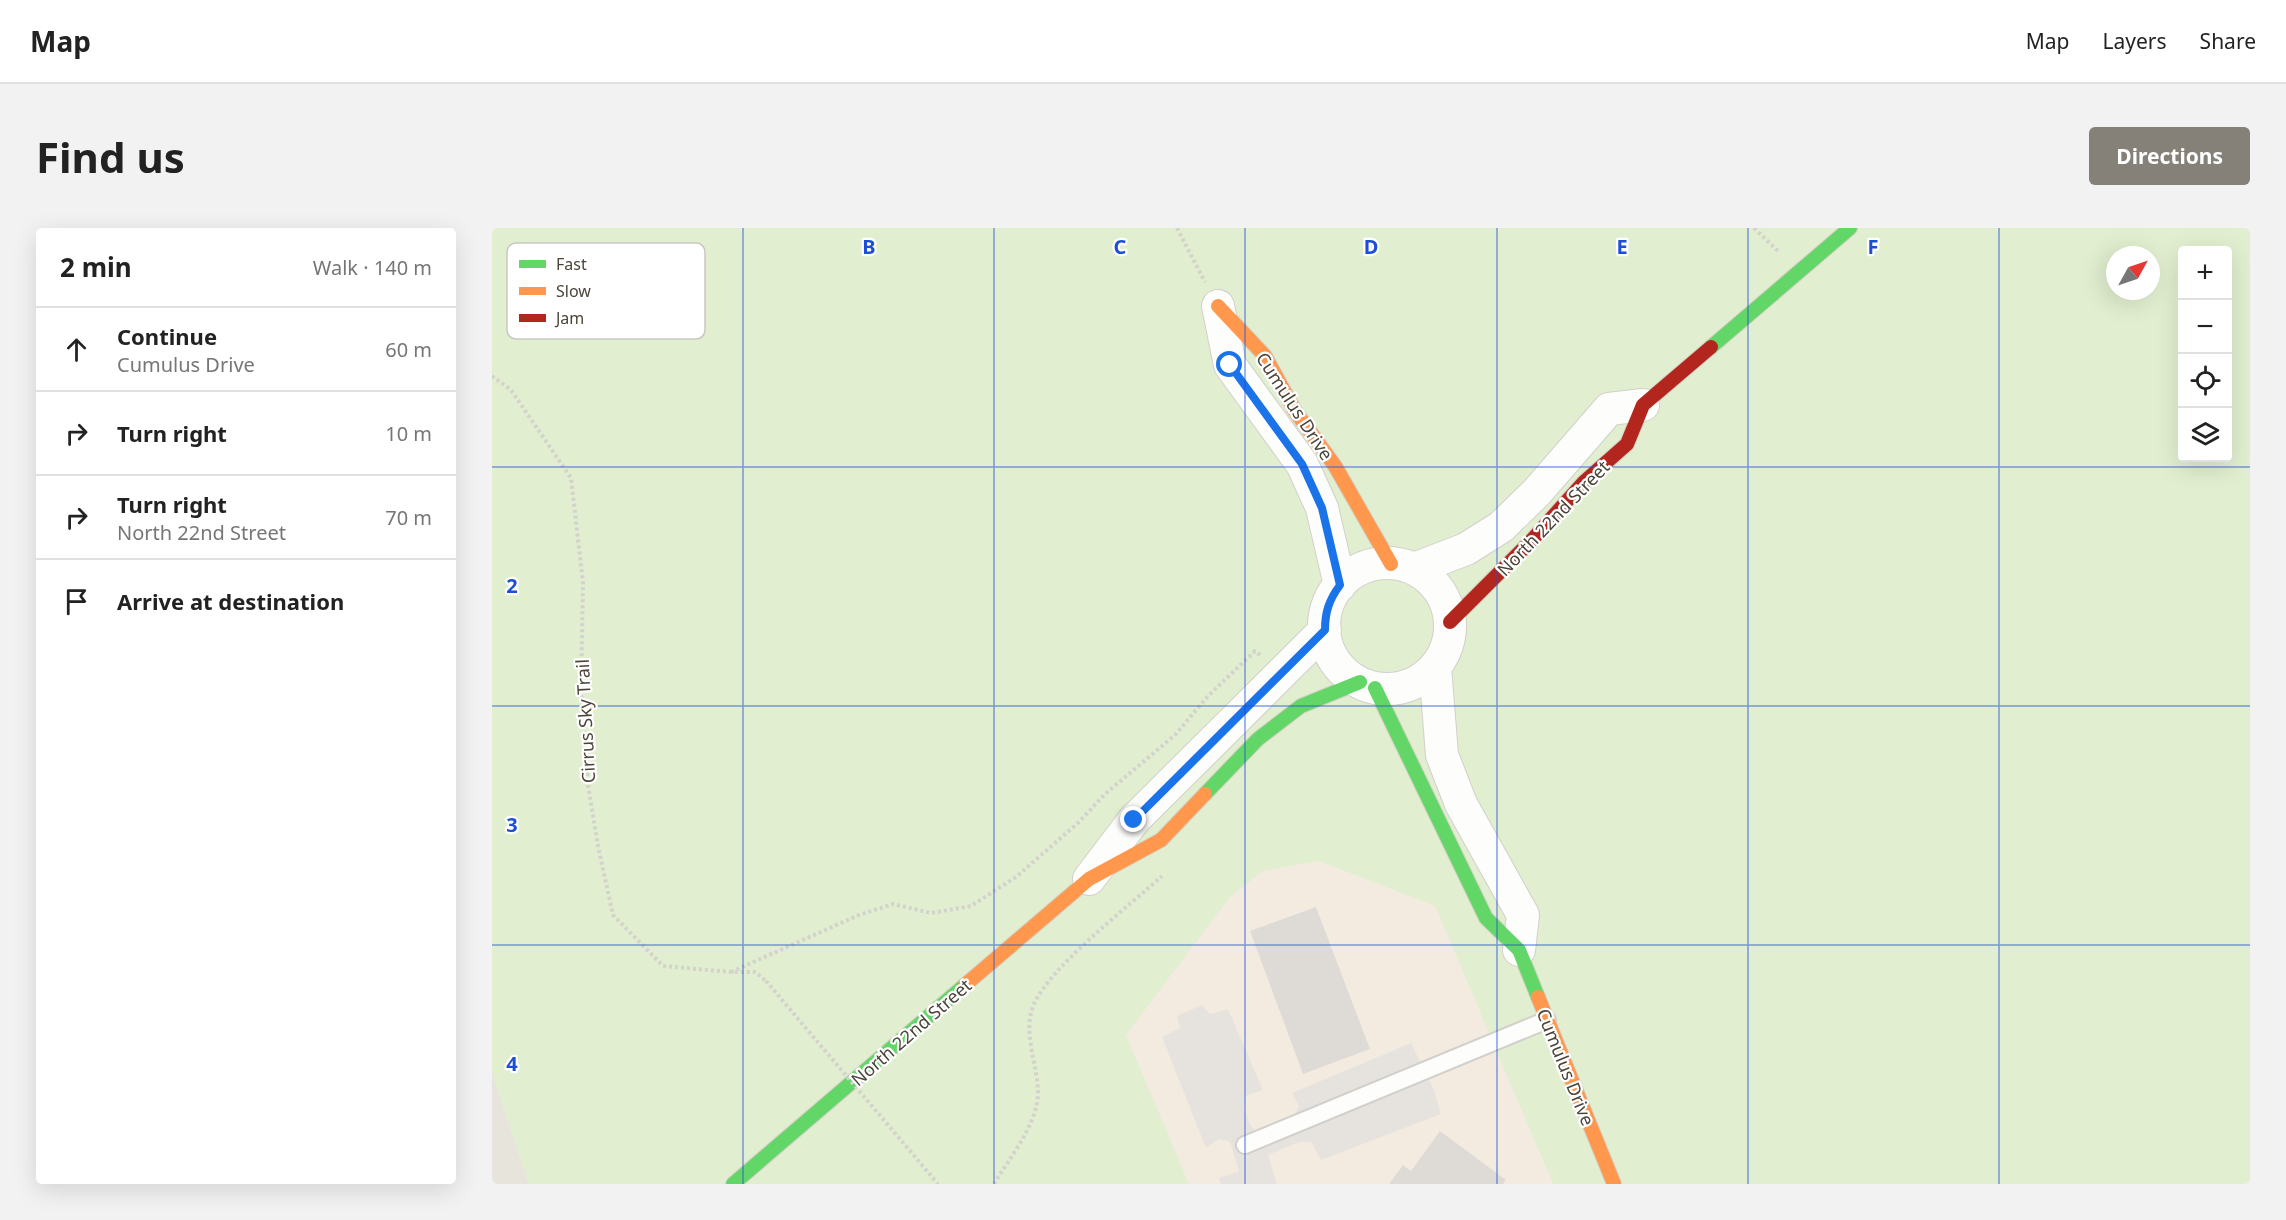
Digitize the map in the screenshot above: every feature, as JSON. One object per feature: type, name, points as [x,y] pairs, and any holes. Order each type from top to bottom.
[{"type":"street","name":"North 22nd Street","points":[[1450,622],[1531,541],[1584,483],[1627,444],[1643,405],[1850,228]]},
{"type":"street","name":"Cumulus Drive","points":[[1218,306],[1265,356],[1295,411],[1403,566]]},
{"type":"street","name":"Cumulus Drive","points":[[1218,306],[1230,365],[1302,464],[1322,508],[1340,585]]},
{"type":"street","name":"North 22nd Street","points":[[1403,566],[1466,549],[1502,527],[1536,493],[1609,409],[1643,405]]},
{"type":"street","points":[[1366,566],[1403,566],[1429,578],[1439,591],[1450,622],[1449,638],[1435,667],[1423,678],[1408,686],[1368,685],[1346,674],[1335,661],[1328,646],[1325,614],[1330,598],[1352,574],[1366,566]]},
{"type":"street","name":"North 22nd Street","points":[[733,1184],[1089,879],[1134,820],[1325,630]]},
{"type":"street","name":"Cumulus Drive","points":[[1435,667],[1442,755],[1461,804],[1523,915],[1519,950]]},
{"type":"street","name":"Cumulus Drive","points":[[1368,685],[1486,918],[1519,950],[1614,1184]]},
{"type":"street","name":"North 22nd Street","points":[[1089,879],[1161,840],[1258,739],[1301,706],[1368,685]]},
{"type":"lane","points":[[1245,1145],[1547,1020]]},
{"type":"path","points":[[1178,228],[1218,306]]},
{"type":"path","name":"Cirrus Sky Trail","points":[[492,376],[511,390],[571,478],[583,583],[580,691],[588,785],[613,915],[663,966],[755,972],[766,981],[938,1184]]},
{"type":"path","points":[[731,972],[859,915],[892,904],[931,913],[970,906],[1016,877],[1079,822],[1105,794],[1175,735],[1208,696],[1255,651]]},
{"type":"path","points":[[994,1184],[1030,1124],[1038,1092],[1030,1031],[1034,1005],[1060,968],[1170,868]]},
{"type":"shaded area","points":[[1319,861],[1435,906],[1553,1184],[1189,1184],[1126,1035],[1230,897],[1263,871]]},
{"type":"shaded area","points":[[1202,1005],[1210,1014],[1228,1009],[1263,1090],[1245,1096],[1244,1109],[1250,1125],[1257,1132],[1294,1116],[1299,1106],[1292,1093],[1411,1043],[1434,1090],[1441,1114],[1321,1160],[1311,1142],[1299,1142],[1268,1155],[1277,1184],[1221,1184],[1219,1178],[1239,1171],[1230,1142],[1219,1139],[1206,1148],[1162,1037],[1180,1028],[1177,1016]]},
{"type":"shaded area","points":[[492,1072],[529,1184],[492,1184]]},
{"type":"green space","points":[[492,228],[2250,228],[2250,1184],[1553,1184],[1435,906],[1319,861],[1263,871],[1230,897],[1126,1035],[1189,1184],[529,1184],[492,1072]]},
{"type":"building","points":[[1316,907],[1370,1049],[1303,1074],[1250,931]]},
{"type":"building","points":[[1440,1131],[1506,1180],[1503,1184],[1389,1184],[1403,1165],[1411,1171]]},
{"type":"traffic: fast","points":[[1711,347],[1850,228]]},
{"type":"traffic: fast","points":[[1205,794],[1258,739],[1301,706],[1360,682]]},
{"type":"traffic: fast","points":[[1375,688],[1486,918],[1519,950],[1538,997]]},
{"type":"traffic: fast","points":[[733,1184],[965,985]]},
{"type":"traffic: slow","points":[[1218,306],[1265,356],[1295,411],[1335,466],[1391,564]]},
{"type":"traffic: slow","points":[[965,985],[1089,879],[1161,840],[1205,794]]},
{"type":"traffic: slow","points":[[1538,997],[1614,1184]]},
{"type":"traffic: jam","points":[[1450,622],[1531,541],[1584,482],[1627,444],[1643,405],[1711,347]]},
{"type":"route","points":[[1134,820],[1192,765],[1325,630],[1325,614],[1330,598],[1340,585],[1332,560],[1322,508],[1302,464],[1273,428],[1230,365]]}]
